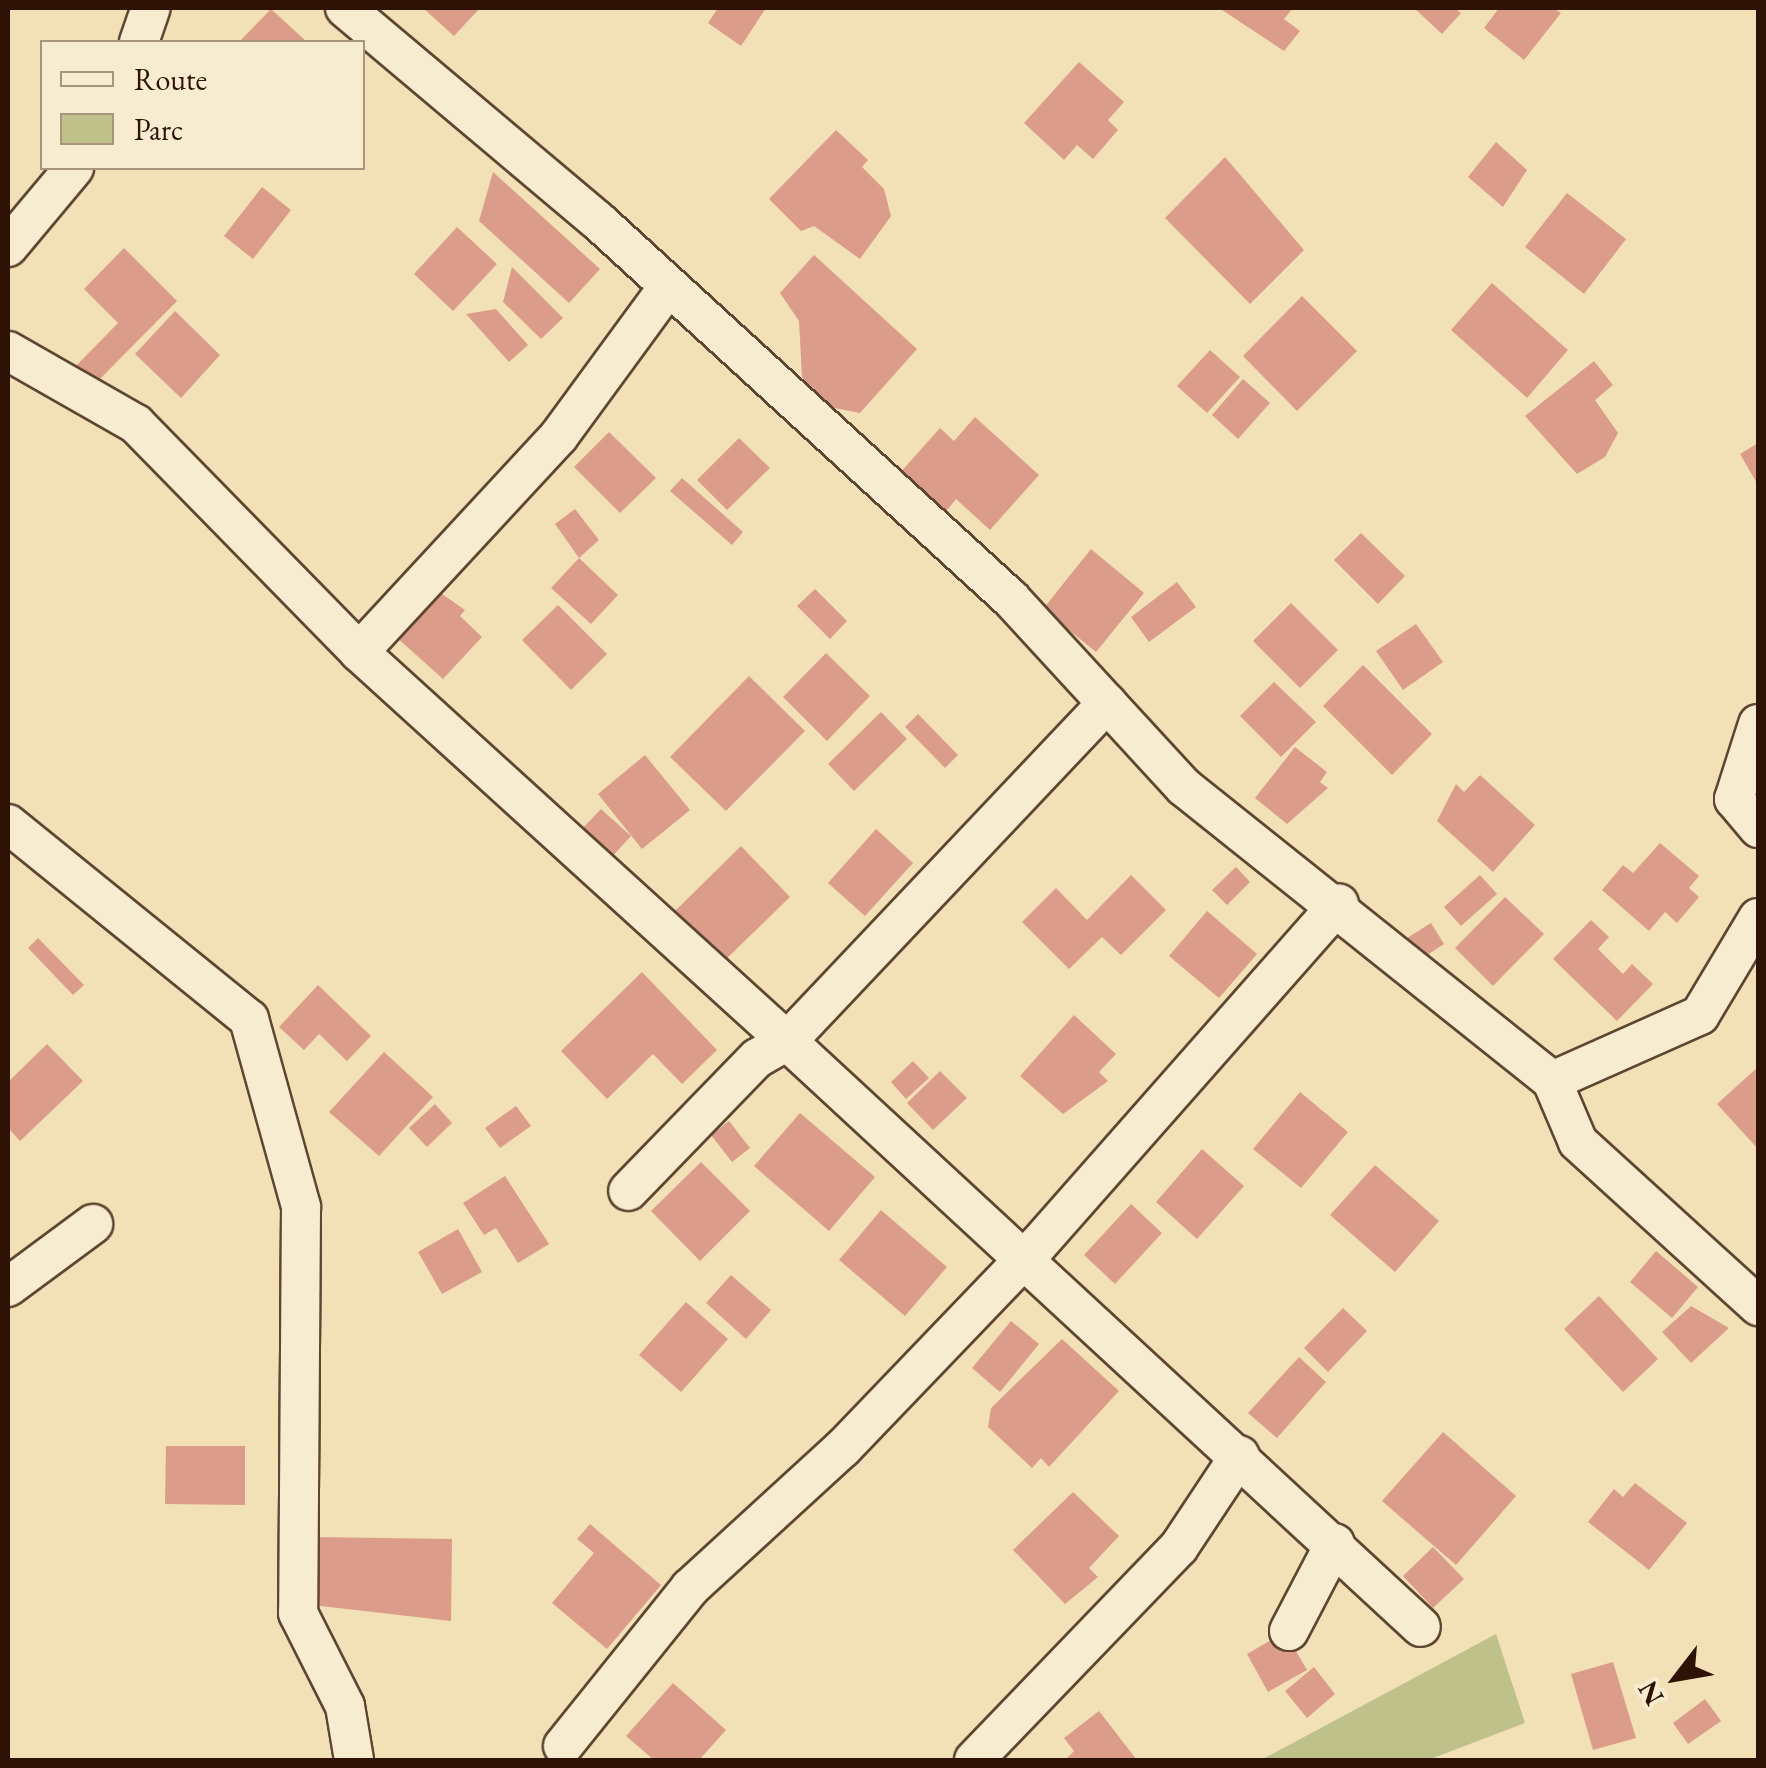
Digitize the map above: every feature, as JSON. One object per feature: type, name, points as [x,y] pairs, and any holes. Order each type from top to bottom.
[{"type":"street","points":[[140,40],[151,8]]},
{"type":"street","points":[[345,8],[668,287],[1011,599],[1184,786],[1337,905],[1552,1082],[1578,1142],[1758,1306]]},
{"type":"street","points":[[8,247],[72,170]]},
{"type":"street","points":[[359,652],[559,436],[668,287]]},
{"type":"street","points":[[8,351],[136,424],[359,652],[1027,1257],[1421,1626]]},
{"type":"street","points":[[628,1191],[757,1058],[788,1041],[1107,703]]},
{"type":"street","points":[[1758,724],[1734,800],[1758,828]]},
{"type":"street","points":[[8,824],[249,1018],[300,1207],[298,1612],[345,1706],[354,1760]]},
{"type":"street","points":[[563,1746],[690,1588],[843,1448],[1027,1257],[1337,905]]},
{"type":"street","points":[[1552,1082],[1700,1015],[1758,918]]},
{"type":"street","points":[[8,1287],[93,1224]]},
{"type":"street","points":[[974,1760],[1179,1546],[1240,1455]]},
{"type":"street","points":[[1289,1630],[1335,1543]]},
{"type":"green space","points":[[1496,1634],[1525,1723],[1428,1760],[1261,1760]]},
{"type":"building","points":[[423,8],[480,8],[454,36]]},
{"type":"building","points":[[718,8],[766,8],[741,46],[708,23]]},
{"type":"building","points":[[1219,8],[1293,8],[1284,19],[1300,31],[1284,51]]},
{"type":"building","points":[[1414,8],[1455,8],[1461,13],[1442,34]]},
{"type":"building","points":[[1499,8],[1553,8],[1561,13],[1524,60],[1484,28]]},
{"type":"building","points":[[271,9],[305,40],[241,40]]},
{"type":"building","points":[[1079,62],[1124,102],[1108,120],[1118,130],[1093,159],[1077,145],[1064,160],[1024,123]]},
{"type":"building","points":[[836,130],[868,160],[862,167],[884,189],[891,216],[860,259],[814,226],[801,231],[769,199]]},
{"type":"building","points":[[1496,142],[1527,170],[1503,207],[1468,177]]},
{"type":"building","points":[[1225,157],[1304,250],[1250,304],[1165,218]]},
{"type":"building","points":[[493,172],[600,269],[569,303],[479,221]]},
{"type":"building","points":[[262,187],[291,210],[253,259],[224,236]]},
{"type":"building","points":[[1567,193],[1626,239],[1584,294],[1525,247]]},
{"type":"building","points":[[457,227],[497,264],[453,311],[414,274]]},
{"type":"building","points":[[124,248],[177,301],[95,384],[76,366],[118,323],[84,289]]},
{"type":"building","points":[[814,255],[917,349],[860,413],[829,407],[802,377],[799,321],[780,293]]},
{"type":"building","points":[[512,267],[563,318],[541,339],[503,302]]},
{"type":"building","points":[[1492,283],[1568,350],[1527,398],[1451,330]]},
{"type":"building","points":[[1302,296],[1357,351],[1297,411],[1243,356]]},
{"type":"building","points":[[496,309],[528,345],[509,362],[466,314]]},
{"type":"building","points":[[175,311],[220,355],[181,398],[135,354]]},
{"type":"building","points":[[1210,350],[1240,377],[1207,413],[1177,386]]},
{"type":"building","points":[[1594,361],[1613,385],[1595,400],[1618,433],[1605,457],[1577,474],[1525,416]]},
{"type":"building","points":[[1243,379],[1270,403],[1238,439],[1212,415]]},
{"type":"building","points":[[975,417],[1039,475],[990,530],[956,499],[943,515],[898,475],[940,428],[954,441]]},
{"type":"building","points":[[609,432],[656,478],[620,513],[574,467]]},
{"type":"building","points":[[739,438],[770,468],[727,510],[697,480]]},
{"type":"building","points":[[1758,443],[1758,485],[1740,454]]},
{"type":"building","points":[[682,478],[743,532],[732,545],[670,491]]},
{"type":"building","points":[[575,509],[599,540],[579,558],[555,524]]},
{"type":"building","points":[[1361,533],[1405,576],[1378,604],[1334,560]]},
{"type":"building","points":[[1091,549],[1144,593],[1096,652],[1043,609]]},
{"type":"building","points":[[579,558],[618,595],[591,624],[551,588]]},
{"type":"building","points":[[1177,582],[1196,607],[1149,642],[1131,617]]},
{"type":"building","points":[[429,585],[465,610],[460,616],[482,637],[443,679],[386,628]]},
{"type":"building","points":[[815,589],[847,621],[830,639],[797,606]]},
{"type":"building","points":[[1291,603],[1338,650],[1300,688],[1253,641]]},
{"type":"building","points":[[558,605],[607,654],[571,690],[522,640]]},
{"type":"building","points":[[1416,624],[1443,662],[1403,690],[1376,651]]},
{"type":"building","points":[[826,653],[870,696],[827,741],[783,697]]},
{"type":"building","points":[[1363,665],[1432,734],[1392,775],[1323,706]]},
{"type":"building","points":[[749,676],[805,731],[726,811],[670,757]]},
{"type":"building","points":[[1274,682],[1316,722],[1281,757],[1240,716]]},
{"type":"building","points":[[881,712],[907,739],[854,791],[828,764]]},
{"type":"building","points":[[918,714],[958,755],[945,768],[905,727]]},
{"type":"building","points":[[1295,747],[1327,772],[1320,782],[1328,788],[1287,824],[1255,798]]},
{"type":"building","points":[[645,755],[690,810],[642,849],[598,794]]},
{"type":"building","points":[[1480,775],[1535,825],[1493,872],[1437,821],[1456,784],[1464,792]]},
{"type":"building","points":[[601,809],[631,836],[608,861],[578,833]]},
{"type":"building","points":[[876,829],[913,863],[865,916],[828,883]]},
{"type":"building","points":[[1660,843],[1699,876],[1689,888],[1699,897],[1677,923],[1665,912],[1649,931],[1602,890],[1623,865],[1633,873]]},
{"type":"building","points":[[741,846],[790,897],[721,964],[672,914]]},
{"type":"building","points":[[1236,867],[1250,882],[1227,905],[1212,890]]},
{"type":"building","points":[[1131,875],[1166,910],[1121,955],[1102,937],[1069,969],[1022,922],[1056,888],[1087,920]]},
{"type":"building","points":[[1480,875],[1497,894],[1461,926],[1444,907]]},
{"type":"building","points":[[1505,897],[1544,934],[1493,986],[1455,948]]},
{"type":"building","points":[[1207,911],[1257,954],[1219,998],[1169,956]]},
{"type":"building","points":[[1591,920],[1609,937],[1598,949],[1623,974],[1632,964],[1653,984],[1617,1021],[1553,959]]},
{"type":"building","points":[[1431,923],[1444,944],[1421,959],[1407,938]]},
{"type":"building","points":[[38,938],[84,985],[73,995],[28,948]]},
{"type":"building","points":[[642,972],[717,1050],[682,1084],[653,1054],[607,1099],[561,1051]]},
{"type":"building","points":[[318,985],[371,1036],[347,1061],[319,1034],[304,1050],[279,1027]]},
{"type":"building","points":[[1074,1015],[1116,1054],[1099,1072],[1108,1081],[1063,1114],[1020,1076]]},
{"type":"building","points":[[47,1044],[83,1081],[20,1141],[8,1128],[8,1082]]},
{"type":"building","points":[[384,1052],[433,1097],[379,1156],[329,1112]]},
{"type":"building","points":[[913,1061],[929,1078],[906,1099],[891,1082]]},
{"type":"building","points":[[1758,1067],[1758,1149],[1717,1104]]},
{"type":"building","points":[[940,1071],[967,1098],[933,1130],[907,1103]]},
{"type":"building","points":[[1300,1092],[1348,1132],[1301,1188],[1253,1149]]},
{"type":"building","points":[[435,1104],[452,1123],[427,1147],[409,1128]]},
{"type":"building","points":[[516,1106],[531,1126],[500,1148],[485,1128]]},
{"type":"building","points":[[800,1113],[875,1177],[829,1231],[754,1166]]},
{"type":"building","points":[[729,1121],[750,1148],[732,1162],[711,1135]]},
{"type":"building","points":[[1202,1149],[1244,1186],[1197,1239],[1156,1202]]},
{"type":"building","points":[[701,1162],[750,1211],[700,1261],[651,1211]]},
{"type":"building","points":[[1375,1165],[1439,1221],[1395,1272],[1330,1215]]},
{"type":"building","points":[[505,1176],[549,1244],[518,1263],[496,1228],[484,1235],[463,1203]]},
{"type":"building","points":[[1131,1204],[1162,1233],[1115,1284],[1084,1255]]},
{"type":"building","points":[[881,1210],[947,1267],[905,1316],[839,1260]]},
{"type":"building","points":[[458,1229],[482,1272],[442,1294],[418,1252]]},
{"type":"building","points":[[1656,1251],[1698,1287],[1672,1318],[1630,1282]]},
{"type":"building","points":[[731,1275],[771,1310],[746,1339],[706,1303]]},
{"type":"building","points":[[1599,1296],[1658,1359],[1623,1392],[1564,1329]]},
{"type":"building","points":[[686,1302],[728,1339],[681,1392],[639,1355]]},
{"type":"building","points":[[1691,1306],[1729,1328],[1691,1363],[1662,1332]]},
{"type":"building","points":[[1343,1308],[1367,1331],[1328,1372],[1304,1348]]},
{"type":"building","points":[[1011,1321],[1039,1344],[1000,1392],[972,1368]]},
{"type":"building","points":[[1062,1339],[1119,1391],[1049,1467],[1041,1458],[1032,1468],[988,1427],[991,1408]]},
{"type":"building","points":[[1299,1357],[1326,1382],[1277,1438],[1248,1413]]},
{"type":"building","points":[[1443,1432],[1516,1496],[1456,1565],[1382,1501]]},
{"type":"building","points":[[166,1446],[245,1446],[245,1505],[165,1504]]},
{"type":"building","points":[[1635,1483],[1687,1523],[1649,1570],[1588,1522],[1614,1489],[1623,1497]]},
{"type":"building","points":[[1073,1492],[1119,1536],[1089,1568],[1098,1577],[1065,1604],[1013,1550]]},
{"type":"building","points":[[590,1524],[661,1585],[607,1649],[552,1603],[594,1553],[577,1539]]},
{"type":"building","points":[[313,1537],[452,1539],[451,1621],[312,1605]]},
{"type":"building","points":[[1433,1547],[1464,1579],[1433,1608],[1403,1576]]},
{"type":"building","points":[[1285,1632],[1307,1670],[1268,1692],[1247,1654]]},
{"type":"building","points":[[1613,1662],[1636,1738],[1593,1750],[1571,1674]]},
{"type":"building","points":[[1314,1667],[1335,1694],[1307,1718],[1285,1691]]},
{"type":"building","points":[[673,1683],[726,1730],[699,1760],[654,1760],[626,1736]]},
{"type":"building","points":[[1705,1699],[1721,1721],[1688,1744],[1673,1723]]},
{"type":"building","points":[[1099,1711],[1137,1760],[1065,1760],[1074,1751],[1064,1738]]}]
